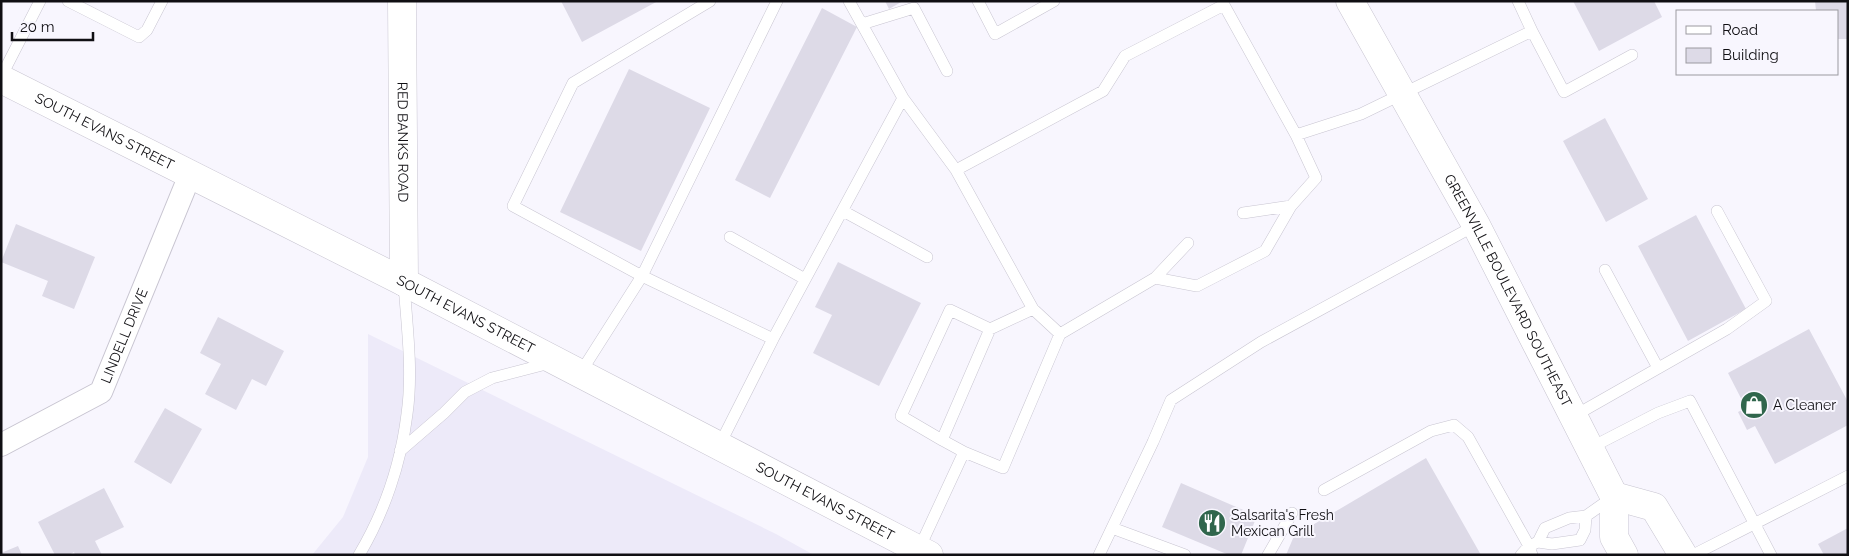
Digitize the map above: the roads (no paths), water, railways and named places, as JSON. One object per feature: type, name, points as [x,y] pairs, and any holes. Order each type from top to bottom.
[{"type":"main road","name":"RED BANKS ROAD","points":[[402,1],[404,282]]},
{"type":"main road","name":"GREENVILLE BOULEVARD SOUTHEAST","points":[[1350,1],[1400,93],[1476,225],[1614,496]]},
{"type":"main road","name":"SOUTH EVANS STREET","points":[[1,78],[404,282],[579,375],[924,552]]},
{"type":"main road","points":[[1624,555],[1614,537],[1614,496],[1654,507],[1683,555]]},
{"type":"street","name":"LINDELL DRIVE","points":[[1,445],[101,392],[190,175]]},
{"type":"lane","points":[[1,78],[40,1]]},
{"type":"lane","points":[[68,1],[139,37],[147,30],[162,1]]},
{"type":"lane","points":[[710,1],[573,83],[513,206],[642,276],[773,339]]},
{"type":"lane","points":[[579,375],[642,276],[777,1]]},
{"type":"lane","points":[[849,1],[902,98],[956,170],[1033,309],[1060,334]]},
{"type":"lane","points":[[978,1],[994,34],[1048,3]]},
{"type":"lane","points":[[1518,1],[1564,92],[1632,55]]},
{"type":"lane","points":[[956,170],[1103,91],[1125,56],[1207,7],[1224,5],[1296,135],[1316,178],[1291,206],[1265,251],[1197,286],[1155,278]]},
{"type":"lane","points":[[862,24],[914,8],[947,71]]},
{"type":"lane","points":[[1296,135],[1361,114],[1400,93],[1532,31]]},
{"type":"lane","points":[[719,446],[773,339],[902,98]]},
{"type":"lane","points":[[1243,213],[1291,206]]},
{"type":"lane","points":[[843,211],[927,257]]},
{"type":"lane","points":[[1574,416],[1726,329],[1766,301],[1717,211]]},
{"type":"lane","points":[[1099,555],[1171,400],[1261,342],[1476,225]]},
{"type":"lane","points":[[730,238],[805,279]]},
{"type":"lane","points":[[990,328],[950,310],[901,416],[964,452],[1002,468],[1060,334],[1155,278],[1188,243]]},
{"type":"lane","points":[[1605,270],[1658,368]]},
{"type":"lane","points":[[359,555],[373,528],[396,470],[408,413],[409,362],[404,282]]},
{"type":"lane","points":[[942,440],[990,328],[1033,309]]},
{"type":"lane","points":[[400,451],[444,413],[464,392],[492,378],[555,362]]},
{"type":"lane","points":[[1590,448],[1658,413],[1690,402],[1771,555]]},
{"type":"lane","points":[[1324,490],[1431,431],[1454,424],[1468,437],[1530,550]]},
{"type":"lane","points":[[924,552],[964,452]]},
{"type":"lane","points":[[1693,555],[1848,476]]},
{"type":"lane","points":[[1530,550],[1545,528],[1569,518],[1586,516],[1614,496]]},
{"type":"lane","points":[[1268,555],[1292,513]]},
{"type":"lane","points":[[1530,550],[1552,544],[1580,540],[1585,530],[1586,516]]},
{"type":"lane","points":[[1112,528],[1185,555]]},
{"type":"place","name":"A Cleaner","points":[[1754,405]]},
{"type":"place","name":"Salsarita's Fresh Mexican Grill","points":[[1212,523]]}]
